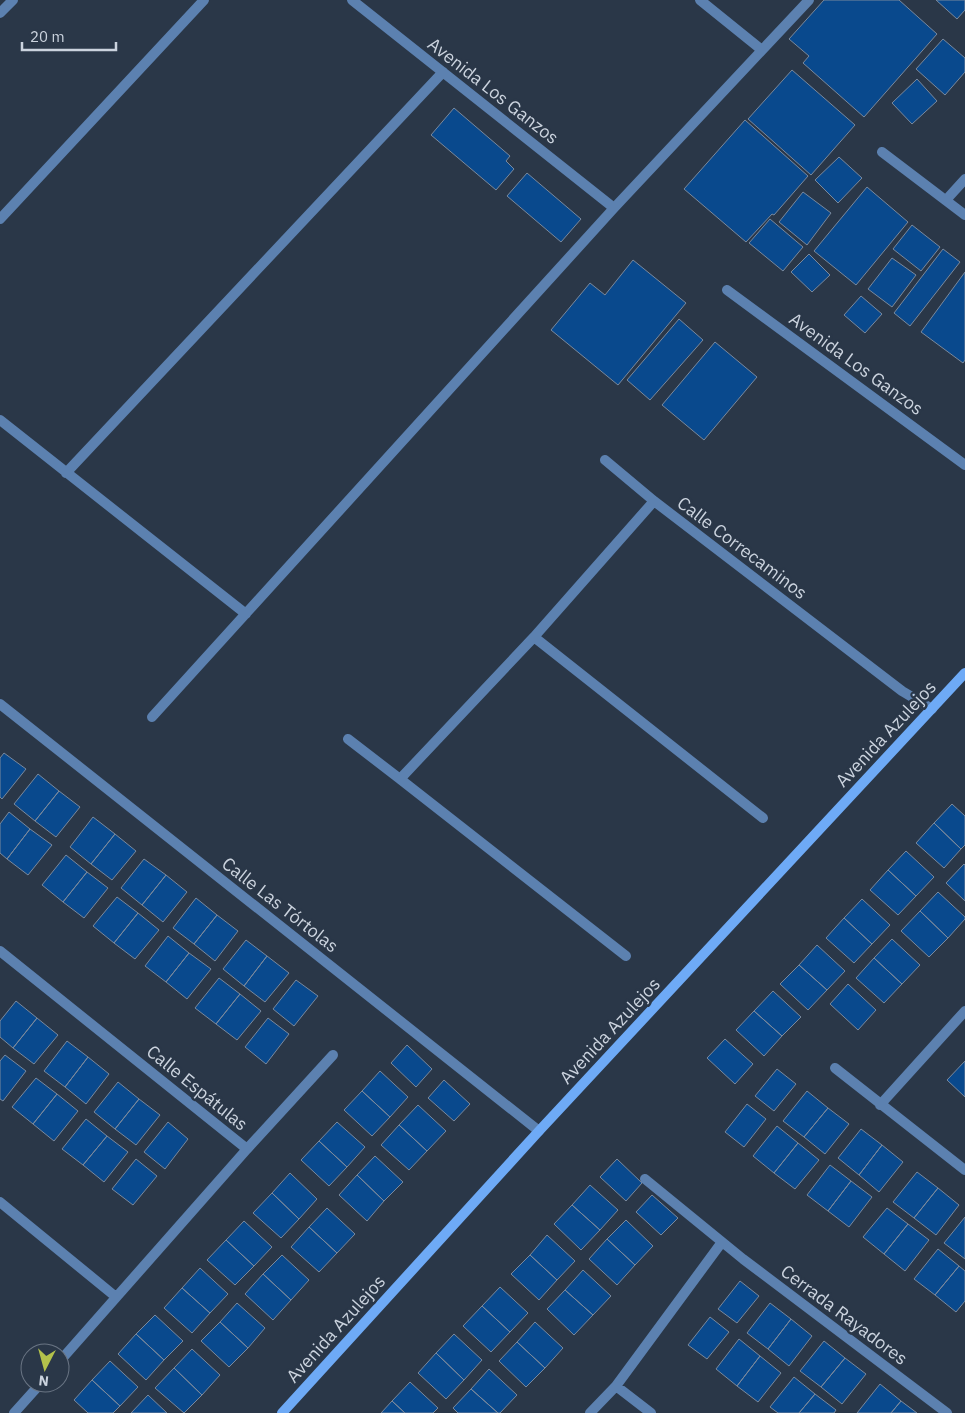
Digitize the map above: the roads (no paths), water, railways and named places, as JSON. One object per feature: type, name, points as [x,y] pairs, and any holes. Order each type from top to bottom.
[{"type":"main road","name":"Avenida Azulejos","points":[[282,1413],[539,1131],[965,673]]},
{"type":"street","points":[[0,14],[12,0]]},
{"type":"street","points":[[0,218],[204,0]]},
{"type":"street","name":"Avenida Los Ganzos","points":[[352,0],[614,208]]},
{"type":"street","points":[[700,0],[762,50]]},
{"type":"street","points":[[152,717],[614,208],[809,0]]},
{"type":"street","points":[[66,473],[443,72]]},
{"type":"street","points":[[882,152],[965,215]]},
{"type":"street","points":[[946,200],[965,179]]},
{"type":"street","name":"Avenida Los Ganzos","points":[[727,290],[965,465]]},
{"type":"street","points":[[0,420],[246,614]]},
{"type":"street","points":[[605,460],[654,501]]},
{"type":"street","name":"Calle Correcaminos","points":[[400,779],[534,637],[654,501],[902,691],[932,709]]},
{"type":"street","points":[[534,637],[763,818]]},
{"type":"street","name":"Calle Las Tórtolas","points":[[0,704],[539,1131]]},
{"type":"street","points":[[348,738],[626,956]]},
{"type":"street","name":"Calle Espátulas","points":[[0,951],[247,1149],[70,1350]]},
{"type":"street","points":[[880,1105],[965,1011]]},
{"type":"street","points":[[247,1149],[333,1055]]},
{"type":"street","points":[[835,1068],[965,1170]]},
{"type":"street","name":"Cerrada Rayadores","points":[[645,1179],[722,1242],[947,1413]]},
{"type":"street","points":[[0,1202],[116,1297]]},
{"type":"street","points":[[590,1413],[616,1386],[722,1242]]},
{"type":"street","points":[[616,1386],[651,1413]]},
{"type":"street","points":[[14,1413],[32,1393]]}]
